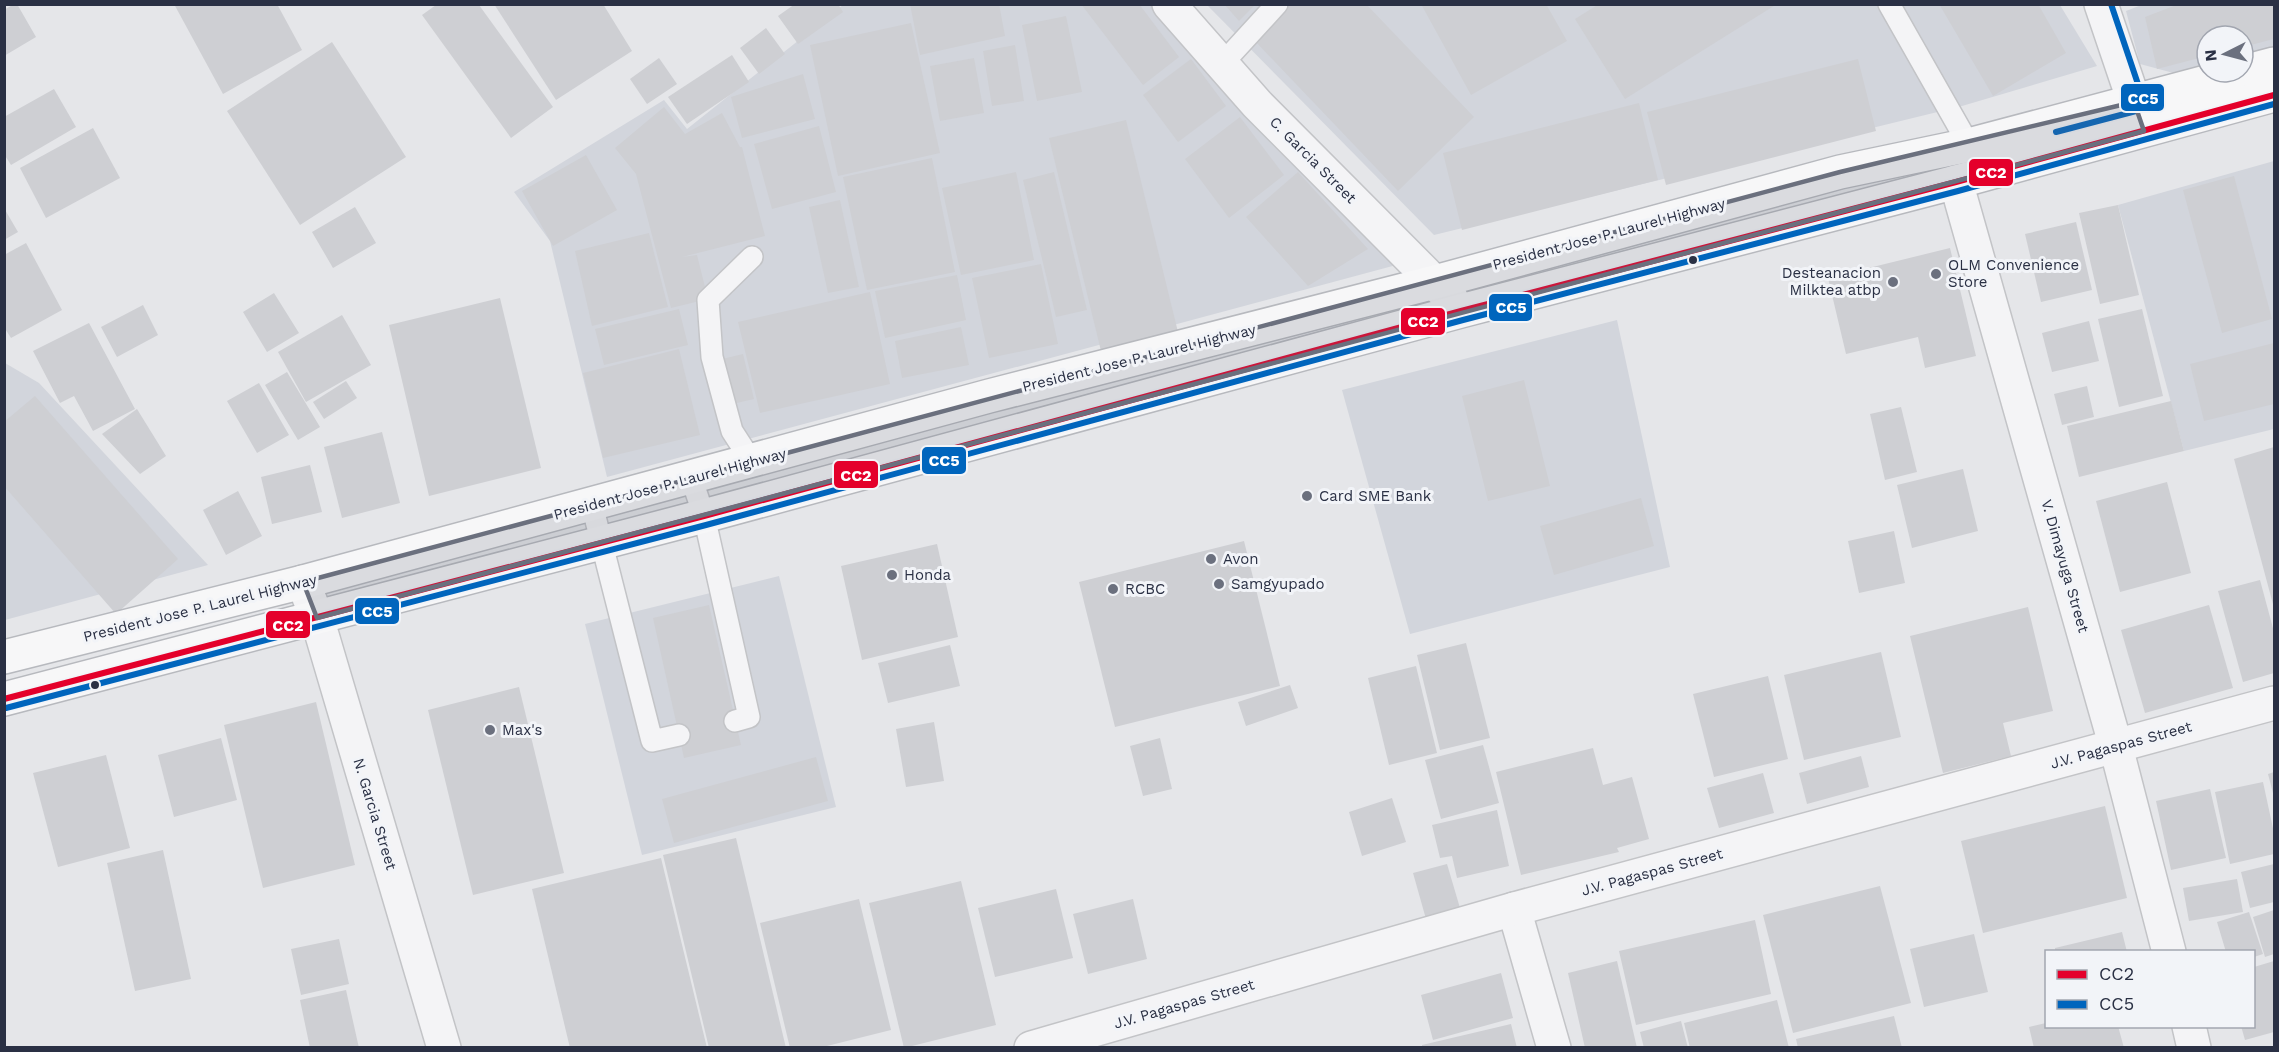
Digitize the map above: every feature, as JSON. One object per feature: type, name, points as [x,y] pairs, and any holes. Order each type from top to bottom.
[{"type":"highway","name":"President Jose P. Laurel Highway","points":[[4,699],[704,516],[1461,311],[1956,182],[2274,64]]},
{"type":"highway","name":"President Jose P. Laurel Highway","points":[[4,657],[592,506],[989,396],[1436,282],[1840,172],[1969,145],[2274,95]]},
{"type":"street","name":"C. Garcia Street","points":[[1169,4],[1257,105],[1436,282],[1461,311]]},
{"type":"street","points":[[2107,6],[2139,116]]},
{"type":"street","name":"V. Dimayuga Street","points":[[1956,182],[2116,747],[2169,950]]},
{"type":"street","name":"N. Garcia Street","points":[[303,582],[317,618],[444,1047]]},
{"type":"street","name":"J.V. Pagaspas Street","points":[[1031,1047],[1514,909],[2274,703]]},
{"type":"street","points":[[1514,909],[1554,1047]]},
{"type":"street","points":[[2189,1028],[2194,1047]]},
{"type":"lane","points":[[1222,64],[1277,4]]},
{"type":"lane","points":[[1888,4],[1969,145]]},
{"type":"lane","points":[[752,257],[708,300],[712,357],[717,378],[732,431],[752,462]]},
{"type":"lane","points":[[691,477],[704,516],[749,717],[735,721]]},
{"type":"lane","points":[[592,506],[652,741],[679,735]]},
{"type":"highlighted area","points":[[2134,102],[2144,131],[317,618],[303,582],[1840,172]]},
{"type":"shaded area","points":[[2144,4],[2274,5],[2274,51],[2255,56],[2255,24],[2195,24],[2195,71],[2181,75],[2140,64],[2126,11]]},
{"type":"shaded area","points":[[843,5],[1154,5],[1400,264],[607,477],[550,241],[514,192],[664,100],[687,129]]},
{"type":"shaded area","points":[[1207,5],[2060,5],[2097,66],[1962,106],[1434,235]]},
{"type":"shaded area","points":[[2274,161],[2274,429],[2184,451],[2118,205]]},
{"type":"shaded area","points":[[1617,320],[1670,567],[1410,634],[1342,390]]},
{"type":"shaded area","points":[[5,363],[39,383],[208,565],[5,620]]},
{"type":"shaded area","points":[[779,576],[836,807],[642,855],[585,624]]},
{"type":"building","points":[[17,4],[36,37],[4,56],[4,10]]},
{"type":"building","points":[[174,4],[277,4],[302,50],[223,94]]},
{"type":"building","points":[[494,4],[603,4],[632,51],[556,100]]},
{"type":"building","points":[[795,4],[838,4],[843,12],[798,44],[778,16]]},
{"type":"building","points":[[910,4],[999,4],[1005,36],[920,55]]},
{"type":"building","points":[[1081,4],[1139,4],[1179,57],[1143,85]]},
{"type":"building","points":[[1224,4],[1256,4],[1239,21]]},
{"type":"building","points":[[1290,4],[1366,4],[1474,117],[1398,191],[1254,40]]},
{"type":"building","points":[[1421,4],[1546,4],[1567,41],[1471,95]]},
{"type":"building","points":[[1599,4],[1777,4],[1625,99],[1575,19]]},
{"type":"building","points":[[1939,4],[2038,4],[2066,53],[1993,96]]},
{"type":"building","points":[[2179,4],[2274,4],[2274,39],[2255,44],[2255,24],[2195,24],[2195,59],[2157,69],[2145,17]]},
{"type":"building","points":[[436,5],[479,5],[553,107],[511,138],[422,15]]},
{"type":"building","points":[[1066,16],[1082,92],[1037,101],[1022,25]]},
{"type":"building","points":[[911,23],[940,153],[838,176],[810,45]]},
{"type":"building","points":[[766,28],[785,54],[759,74],[740,48]]},
{"type":"building","points":[[332,42],[406,157],[300,225],[227,111]]},
{"type":"building","points":[[1015,45],[1024,101],[992,106],[983,51]]},
{"type":"building","points":[[732,55],[749,82],[687,124],[668,97]]},
{"type":"building","points":[[659,58],[677,84],[647,104],[630,79]]},
{"type":"building","points":[[974,58],[984,113],[940,121],[930,66]]},
{"type":"building","points":[[1191,59],[1226,106],[1178,142],[1143,95]]},
{"type":"building","points":[[1858,59],[1876,131],[1666,185],[1647,112]]},
{"type":"building","points":[[803,74],[815,119],[742,138],[731,97]]},
{"type":"building","points":[[54,89],[76,127],[11,165],[4,154],[4,117]]},
{"type":"building","points":[[1639,103],[1658,180],[1462,230],[1443,153]]},
{"type":"building","points":[[664,107],[685,134],[722,113],[742,147],[765,236],[682,257],[697,255],[708,299],[671,308],[636,174],[615,148]]},
{"type":"building","points":[[1240,117],[1284,175],[1229,218],[1185,159]]},
{"type":"building","points":[[1126,120],[1178,332],[1101,351],[1049,138]]},
{"type":"building","points":[[819,126],[836,192],[772,209],[754,144]]},
{"type":"building","points":[[93,128],[120,178],[46,218],[20,168]]},
{"type":"building","points":[[586,155],[617,210],[553,246],[522,191]]},
{"type":"building","points":[[932,158],[955,272],[867,290],[843,177]]},
{"type":"building","points":[[1016,172],[1034,260],[961,275],[942,188]]},
{"type":"building","points":[[1054,172],[1087,310],[1056,317],[1023,180]]},
{"type":"building","points":[[1298,172],[1368,249],[1308,286],[1246,217]]},
{"type":"building","points":[[2234,176],[2272,319],[2222,333],[2183,190]]},
{"type":"building","points":[[840,200],[859,287],[828,293],[809,207]]},
{"type":"building","points":[[2118,205],[2139,295],[2100,304],[2079,213]]},
{"type":"building","points":[[355,207],[376,243],[333,268],[312,232]]},
{"type":"building","points":[[4,208],[18,232],[4,240]]},
{"type":"building","points":[[2076,222],[2092,290],[2041,302],[2025,234]]},
{"type":"building","points":[[649,233],[668,307],[592,326],[575,251]]},
{"type":"building","points":[[26,243],[62,310],[11,338],[4,327],[4,255]]},
{"type":"building","points":[[1950,248],[1976,356],[1925,368],[1918,337],[1846,354],[1828,278]]},
{"type":"building","points":[[1041,264],[1058,344],[989,358],[972,278]]},
{"type":"building","points":[[957,275],[966,320],[885,338],[875,291]]},
{"type":"building","points":[[870,292],[890,384],[760,413],[738,322]]},
{"type":"building","points":[[274,293],[299,333],[267,352],[243,312]]},
{"type":"building","points":[[500,298],[541,468],[429,496],[389,325]]},
{"type":"building","points":[[143,305],[158,335],[117,357],[101,327]]},
{"type":"building","points":[[679,309],[688,345],[604,365],[595,329]]},
{"type":"building","points":[[2142,309],[2163,396],[2119,407],[2098,319]]},
{"type":"building","points":[[342,315],[371,365],[306,402],[278,352]]},
{"type":"building","points":[[2089,321],[2099,361],[2052,372],[2042,333]]},
{"type":"building","points":[[89,323],[135,409],[93,431],[74,396],[60,403],[33,351]]},
{"type":"building","points":[[961,327],[969,365],[902,378],[895,341]]},
{"type":"building","points":[[2274,343],[2274,404],[2204,421],[2190,364]]},
{"type":"building","points":[[679,349],[700,435],[603,458],[583,373]]},
{"type":"building","points":[[743,354],[754,399],[728,405],[718,360]]},
{"type":"building","points":[[287,372],[320,427],[298,440],[265,385]]},
{"type":"building","points":[[1524,380],[1550,486],[1488,501],[1462,396]]},
{"type":"building","points":[[346,381],[357,398],[324,419],[313,402]]},
{"type":"building","points":[[259,383],[289,435],[257,453],[227,401]]},
{"type":"building","points":[[2087,386],[2094,417],[2062,425],[2054,394]]},
{"type":"building","points":[[35,396],[178,559],[116,614],[4,486],[4,422]]},
{"type":"building","points":[[2171,401],[2184,451],[2079,477],[2067,426]]},
{"type":"building","points":[[1901,407],[1917,472],[1885,480],[1870,414]]},
{"type":"building","points":[[137,409],[166,456],[140,474],[102,434]]},
{"type":"building","points":[[382,432],[400,503],[342,518],[324,447]]},
{"type":"building","points":[[2274,447],[2274,608],[2234,459]]},
{"type":"building","points":[[310,465],[322,512],[272,524],[261,477]]},
{"type":"building","points":[[1963,469],[1978,531],[1912,548],[1897,485]]},
{"type":"building","points":[[2167,482],[2191,573],[2120,592],[2096,501]]},
{"type":"building","points":[[238,491],[262,536],[226,555],[203,510]]},
{"type":"building","points":[[1641,498],[1654,546],[1554,575],[1540,526]]},
{"type":"building","points":[[1894,531],[1905,583],[1859,593],[1848,541]]},
{"type":"building","points":[[1244,541],[1280,686],[1115,727],[1079,582]]},
{"type":"building","points":[[937,544],[958,637],[862,660],[841,566]]},
{"type":"building","points":[[2260,580],[2274,632],[2274,673],[2243,682],[2218,591]]},
{"type":"building","points":[[709,605],[741,745],[684,758],[653,618]]},
{"type":"building","points":[[2209,605],[2233,688],[2145,713],[2121,630]]},
{"type":"building","points":[[2028,607],[2053,711],[2003,723],[2011,756],[1943,773],[1910,636]]},
{"type":"building","points":[[1466,643],[1490,738],[1440,750],[1417,655]]},
{"type":"building","points":[[950,645],[960,686],[888,703],[878,663]]},
{"type":"building","points":[[1881,652],[1901,737],[1804,760],[1784,675]]},
{"type":"building","points":[[1416,666],[1437,753],[1389,765],[1368,678]]},
{"type":"building","points":[[1768,676],[1788,759],[1714,777],[1693,694]]},
{"type":"building","points":[[1290,685],[1298,708],[1246,726],[1238,702]]},
{"type":"building","points":[[519,687],[564,873],[473,895],[428,710]]},
{"type":"building","points":[[316,702],[355,865],[263,888],[224,725]]},
{"type":"building","points":[[934,722],[944,781],[906,787],[896,729]]},
{"type":"building","points":[[221,738],[237,800],[174,817],[158,755]]},
{"type":"building","points":[[1160,738],[1172,789],[1143,796],[1130,746]]},
{"type":"building","points":[[1483,745],[1499,803],[1441,819],[1425,760]]},
{"type":"building","points":[[1593,748],[1603,785],[1632,777],[1649,839],[1617,848],[1619,852],[1521,875],[1496,772]]},
{"type":"building","points":[[106,755],[130,848],[58,867],[33,773]]},
{"type":"building","points":[[1861,756],[1869,787],[1807,804],[1799,773]]},
{"type":"building","points":[[816,757],[828,801],[674,843],[662,799]]},
{"type":"building","points":[[2274,772],[2274,797],[2268,774]]},
{"type":"building","points":[[1763,773],[1774,813],[1719,828],[1707,788]]},
{"type":"building","points":[[2263,782],[2274,833],[2274,854],[2230,864],[2215,792]]},
{"type":"building","points":[[2210,789],[2226,858],[2171,870],[2156,801]]},
{"type":"building","points":[[1392,798],[1406,842],[1362,856],[1349,812]]},
{"type":"building","points":[[2105,806],[2127,898],[1983,933],[1961,841]]},
{"type":"building","points":[[1497,810],[1509,866],[1457,878],[1452,856],[1440,858],[1432,825]]},
{"type":"building","points":[[736,838],[786,1048],[709,1048],[663,855]]},
{"type":"building","points":[[163,850],[191,979],[135,991],[107,863]]},
{"type":"building","points":[[661,858],[707,1048],[570,1048],[532,889]]},
{"type":"building","points":[[1447,864],[1460,908],[1426,919],[1413,873]]},
{"type":"building","points":[[2274,864],[2274,902],[2250,908],[2241,872]]},
{"type":"building","points":[[2237,879],[2243,912],[2189,921],[2183,888]]},
{"type":"building","points":[[961,881],[996,1025],[904,1048],[869,903]]},
{"type":"building","points":[[1880,886],[1911,1003],[1793,1033],[1763,915]]},
{"type":"building","points":[[1056,889],[1073,958],[995,977],[978,908]]},
{"type":"building","points":[[859,899],[891,1030],[819,1048],[790,1048],[760,923]]},
{"type":"building","points":[[1133,899],[1147,959],[1088,974],[1073,914]]},
{"type":"building","points":[[2274,910],[2274,954],[2265,957],[2253,917]]},
{"type":"building","points":[[2249,912],[2263,954],[2255,957],[2255,950],[2225,950],[2217,922]]},
{"type":"building","points":[[1755,920],[1771,994],[1636,1025],[1619,951]]},
{"type":"building","points":[[2122,932],[2126,950],[2055,950],[2055,948]]},
{"type":"building","points":[[1974,934],[1988,992],[1924,1007],[1910,949]]},
{"type":"building","points":[[339,939],[349,984],[301,995],[291,949]]},
{"type":"building","points":[[1617,961],[1637,1048],[1585,1048],[1568,973]]},
{"type":"building","points":[[2274,961],[2274,1032],[2245,1040],[2242,1028],[2255,1028],[2255,967]]},
{"type":"building","points":[[1501,973],[1513,1018],[1433,1040],[1421,995]]},
{"type":"building","points":[[346,990],[359,1048],[310,1048],[300,1000]]},
{"type":"building","points":[[1777,1000],[1789,1048],[1690,1048],[1684,1023]]},
{"type":"building","points":[[1894,1016],[1902,1048],[1798,1048],[1796,1039]]},
{"type":"building","points":[[1681,1021],[1688,1048],[1644,1048],[1640,1032]]},
{"type":"building","points":[[2045,1023],[2045,1028],[2119,1028],[2124,1048],[2034,1048],[2029,1027]]},
{"type":"building","points":[[1511,1024],[1517,1048],[1422,1048],[1422,1045]]},
{"type":"transit line","name":"CC5","points":[[2056,132],[2136,111],[2142,106],[2143,99],[2111,4]]},
{"type":"transit line","name":"CC2","points":[[4,699],[704,516],[1461,311],[1956,182],[2274,95]]},
{"type":"transit line","name":"CC5","points":[[6,708],[706,525],[1463,320],[1958,191],[2274,104]]},
{"type":"place","name":"OLM Convenience Store","points":[[1936,274]]},
{"type":"place","name":"Desteanacion Milktea atbp","points":[[1893,282]]},
{"type":"place","name":"Card SME Bank","points":[[1307,496]]},
{"type":"place","name":"Avon","points":[[1211,559]]},
{"type":"place","name":"Honda","points":[[892,575]]},
{"type":"place","name":"Samgyupado","points":[[1219,584]]},
{"type":"place","name":"RCBC","points":[[1113,589]]},
{"type":"place","name":"Max's","points":[[490,730]]}]
